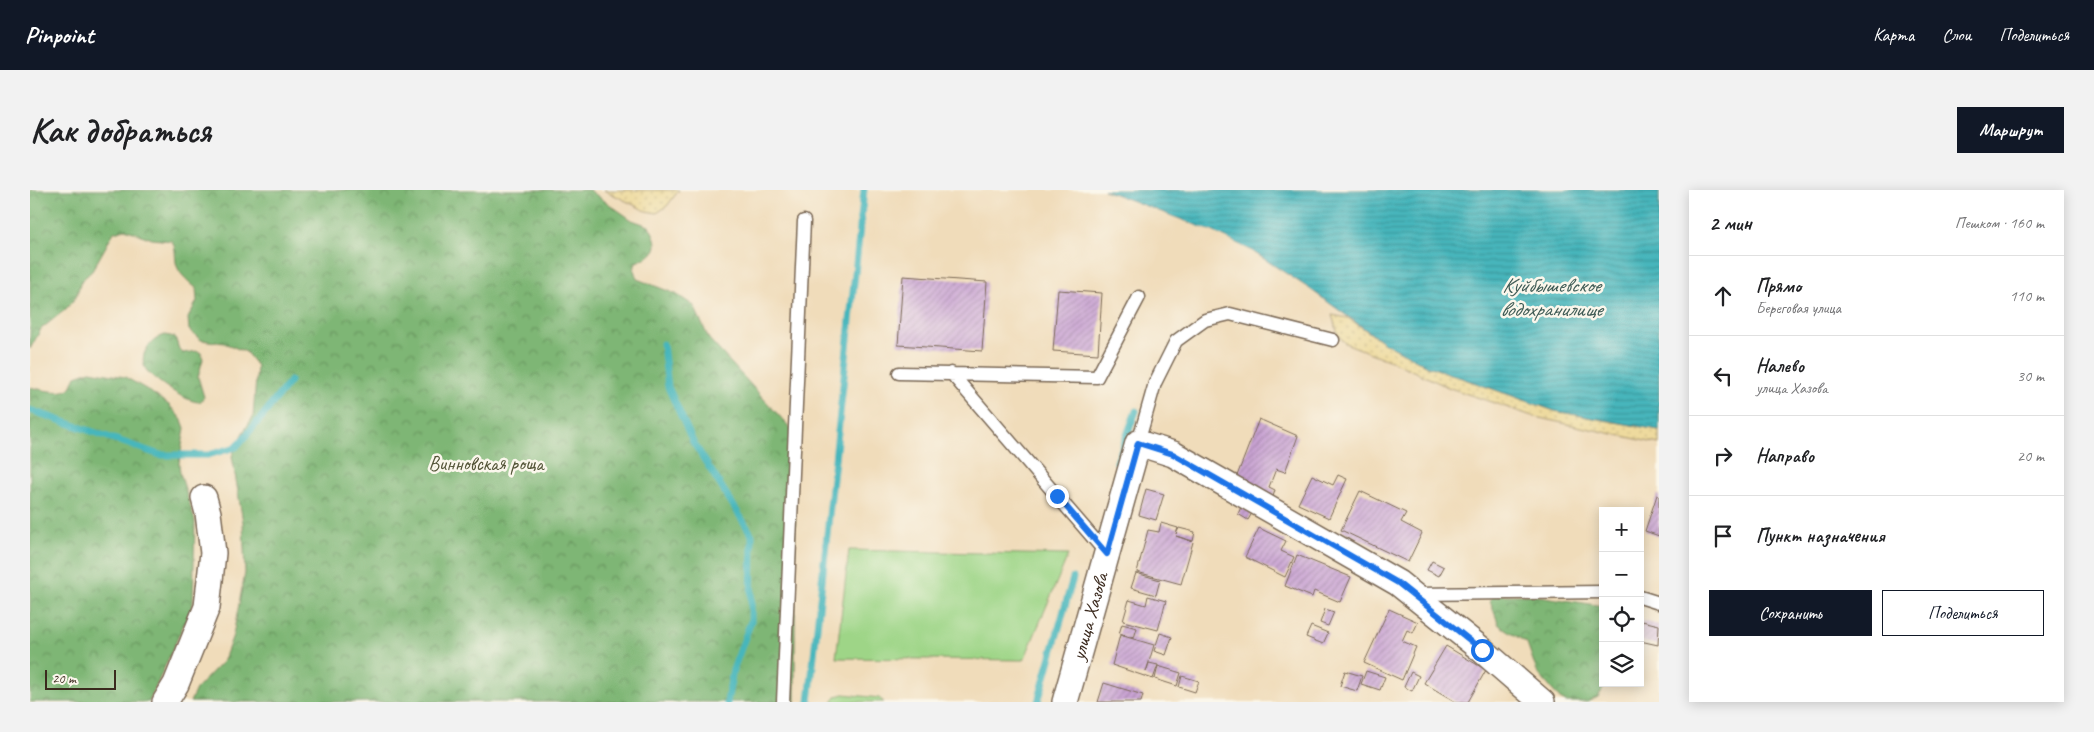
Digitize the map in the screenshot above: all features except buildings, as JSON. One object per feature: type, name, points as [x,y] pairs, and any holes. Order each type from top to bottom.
[{"type":"street","name":"улица Хазова","points":[[1065,702],[1138,443]]},
{"type":"street","points":[[1138,443],[1173,454],[1398,583],[1482,650],[1542,702]]},
{"type":"street","points":[[165,702],[176,684],[207,607],[212,553],[208,513],[204,498]]},
{"type":"lane","points":[[783,702],[804,221]]},
{"type":"lane","points":[[900,373],[1097,377],[1139,297]]},
{"type":"lane","points":[[1138,443],[1155,383],[1176,341],[1205,320],[1230,314],[1332,340]]},
{"type":"lane","points":[[951,373],[1107,554]]},
{"type":"lane","points":[[1412,594],[1599,592]]},
{"type":"lane","points":[[1644,598],[1659,603]]},
{"type":"green space","name":"Винновская роща","points":[[30,190],[589,190],[632,220],[649,226],[655,239],[655,249],[649,256],[636,262],[634,270],[637,279],[676,294],[694,306],[709,339],[795,433],[795,702],[190,702],[196,689],[224,660],[233,635],[245,573],[243,522],[232,456],[242,434],[253,417],[257,366],[246,352],[224,343],[201,340],[189,330],[188,318],[197,301],[196,288],[178,269],[172,241],[152,239],[125,229],[114,232],[92,271],[81,281],[76,297],[66,309],[41,329],[30,349]]},
{"type":"green space","points":[[165,335],[175,337],[179,349],[183,353],[198,351],[201,353],[203,359],[198,377],[204,397],[200,402],[180,395],[147,371],[143,360],[144,354],[150,344]]},
{"type":"green space","points":[[90,371],[125,377],[169,405],[182,420],[185,428],[179,463],[180,473],[195,521],[193,604],[149,702],[30,702],[30,387],[51,391],[68,390],[76,376]]},
{"type":"green space","points":[[849,550],[1068,555],[1024,660],[836,658]]},
{"type":"green space","points":[[1492,595],[1532,595],[1599,605],[1599,687],[1604,687],[1598,697],[1587,702],[1566,702],[1560,699],[1537,672],[1527,643],[1499,625],[1490,601]]},
{"type":"green space","points":[[844,694],[879,698],[884,702],[832,702],[837,696]]},
{"type":"sand","points":[[604,190],[679,190],[667,206],[657,213],[646,211]]},
{"type":"sand","points":[[1332,315],[1348,318],[1383,342],[1428,366],[1555,411],[1659,430],[1659,444],[1535,417],[1450,388],[1396,363],[1345,343],[1338,335]]},
{"type":"water","name":"Куйбышевское водохранилище","points":[[1104,190],[1659,190],[1659,430],[1555,411],[1428,366],[1383,342],[1310,289],[1252,251],[1213,232]]},
{"type":"pier","points":[[1102,190],[1213,232],[1252,251],[1261,260],[1212,234]]},
{"type":"waterway","points":[[809,702],[864,190]]},
{"type":"waterway","points":[[663,344],[668,387],[693,442],[752,535],[751,621],[733,670],[727,702]]},
{"type":"waterway","points":[[30,410],[160,455],[208,455],[236,447],[290,381]]},
{"type":"waterway","points":[[1117,462],[1136,411]]},
{"type":"waterway","points":[[1038,702],[1073,578]]},
{"type":"route","points":[[1057,496],[1107,554],[1138,443],[1173,454],[1398,583],[1482,650]]}]
